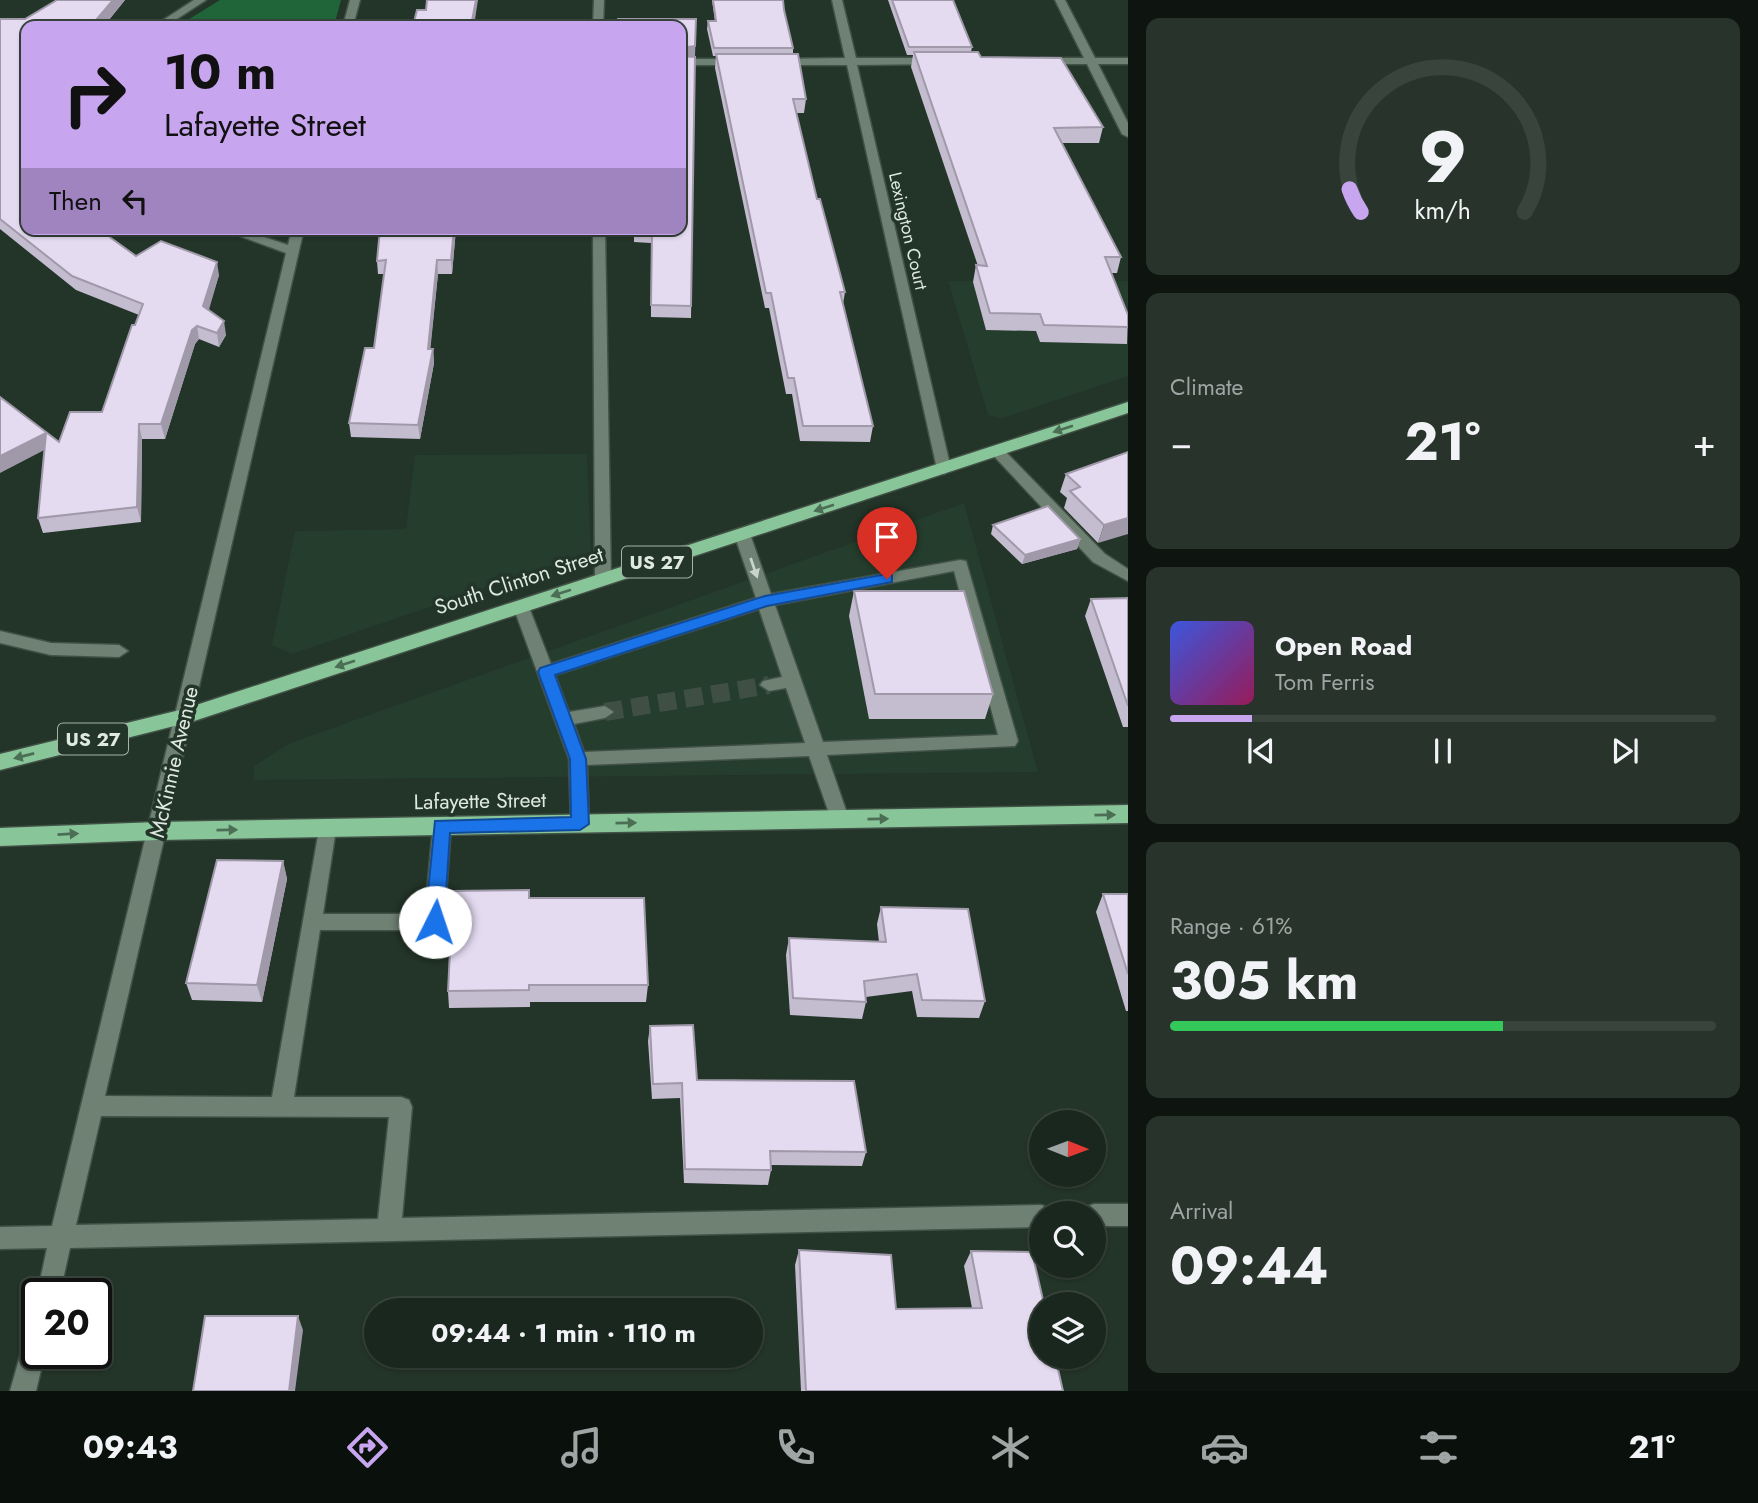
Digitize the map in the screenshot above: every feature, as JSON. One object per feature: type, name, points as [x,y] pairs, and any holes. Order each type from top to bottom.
[{"type":"highway","name":"South Clinton Street","points":[[0,762],[186,716],[1128,407]]},
{"type":"highway","name":"Lafayette Street","points":[[0,837],[159,831],[1128,814]]},
{"type":"street","points":[[167,21],[201,0]]},
{"type":"street","points":[[349,21],[355,0]]},
{"type":"street","points":[[598,21],[599,0]]},
{"type":"street","name":"Lexington Court","points":[[837,0],[944,469]]},
{"type":"street","points":[[1060,0],[1128,134]]},
{"type":"street","points":[[760,62],[944,61]]},
{"type":"street","points":[[1024,61],[1128,61]]},
{"type":"street","points":[[686,62],[746,62]]},
{"type":"street","points":[[245,235],[293,251]]},
{"type":"street","name":"McKinnie Avenue","points":[[52,1278],[159,831],[297,235]]},
{"type":"street","points":[[599,235],[603,580]]},
{"type":"street","points":[[997,451],[1099,558],[1128,576]]},
{"type":"street","points":[[743,534],[840,819]]},
{"type":"street","points":[[546,672],[765,601],[960,565],[1009,741],[578,759]]},
{"type":"street","points":[[521,606],[578,759],[580,824]]},
{"type":"street","points":[[0,637],[51,649],[119,651]]},
{"type":"street","points":[[769,685],[793,681]]},
{"type":"street","points":[[563,719],[605,712]]},
{"type":"street","points":[[311,922],[435,922],[442,826]]},
{"type":"street","points":[[281,1107],[327,828]]},
{"type":"street","points":[[93,1106],[401,1107],[389,1228]]},
{"type":"street","points":[[1106,1215],[1128,1215]]},
{"type":"street","points":[[0,1238],[1029,1216]]},
{"type":"street","points":[[23,1391],[29,1369]]},
{"type":"shaded area","points":[[948,281],[1128,281],[1128,376],[1003,418],[988,415]]},
{"type":"shaded area","points":[[587,454],[591,552],[292,654],[272,645],[295,531],[406,529],[415,455]]},
{"type":"shaded area","points":[[964,503],[1038,772],[254,780],[254,766],[290,743]]},
{"type":"green space","points":[[220,0],[341,0],[335,21],[186,21]]},
{"type":"building","points":[[57,0],[113,0],[95,21],[21,21],[21,235],[108,235],[136,256],[161,241],[217,262],[203,306],[224,321],[217,333],[197,326],[192,330],[161,424],[139,424],[137,507],[38,518],[46,433],[0,456],[0,397],[59,442],[70,412],[102,412],[132,325],[135,325],[143,304],[72,276],[0,219],[0,19],[25,19]]},
{"type":"building","points":[[427,0],[476,0],[472,21],[414,21],[417,10],[426,10]]},
{"type":"building","points":[[713,0],[783,0],[793,48],[714,48],[708,21],[716,21]]},
{"type":"building","points":[[892,0],[953,0],[972,47],[909,47]]},
{"type":"building","points":[[696,19],[695,46],[686,47],[686,21],[618,21]]},
{"type":"building","points":[[914,52],[978,52],[981,57],[1061,58],[1103,127],[1054,128],[1121,257],[1105,257],[1128,315],[1128,327],[1044,325],[1040,314],[990,313],[976,265],[987,266]]},
{"type":"building","points":[[716,54],[798,54],[806,99],[793,99],[817,199],[820,199],[845,292],[840,292],[873,426],[803,426],[794,378],[788,378],[771,293],[766,293]]},
{"type":"building","points":[[686,56],[695,57],[691,306],[651,305],[652,235],[686,235]]},
{"type":"building","points":[[379,235],[453,235],[451,260],[437,260],[428,349],[433,349],[418,425],[349,423],[365,348],[374,348],[386,260],[377,261]]},
{"type":"building","points":[[1128,452],[1128,518],[1104,525],[1070,491],[1080,487],[1066,474]]},
{"type":"building","points":[[1048,506],[1080,539],[1025,555],[993,525]]},
{"type":"building","points":[[854,591],[964,591],[993,694],[875,694]]},
{"type":"building","points":[[1128,598],[1128,706],[1091,599]]},
{"type":"building","points":[[217,860],[283,861],[257,985],[186,983]]},
{"type":"building","points":[[529,890],[529,898],[644,898],[648,985],[529,985],[529,990],[448,991],[453,891]]},
{"type":"building","points":[[1103,894],[1128,894],[1128,974]]},
{"type":"building","points":[[881,907],[968,909],[985,1001],[922,1000],[917,974],[864,981],[866,1002],[793,998],[789,938],[886,942]]},
{"type":"building","points":[[693,1025],[697,1080],[854,1081],[866,1152],[770,1151],[771,1170],[685,1169],[682,1083],[653,1084],[650,1026]]},
{"type":"building","points":[[799,1250],[891,1255],[896,1309],[982,1308],[971,1251],[1029,1252],[1029,1278],[1038,1278],[1041,1292],[1029,1292],[1029,1369],[1058,1369],[1063,1391],[806,1391]]},
{"type":"building","points":[[205,1316],[298,1316],[289,1391],[193,1391]]},
{"type":"tunnel","points":[[605,712],[769,685]]},
{"type":"route","points":[[435,922],[442,826],[580,824],[578,759],[546,672],[765,601],[887,579]]}]
